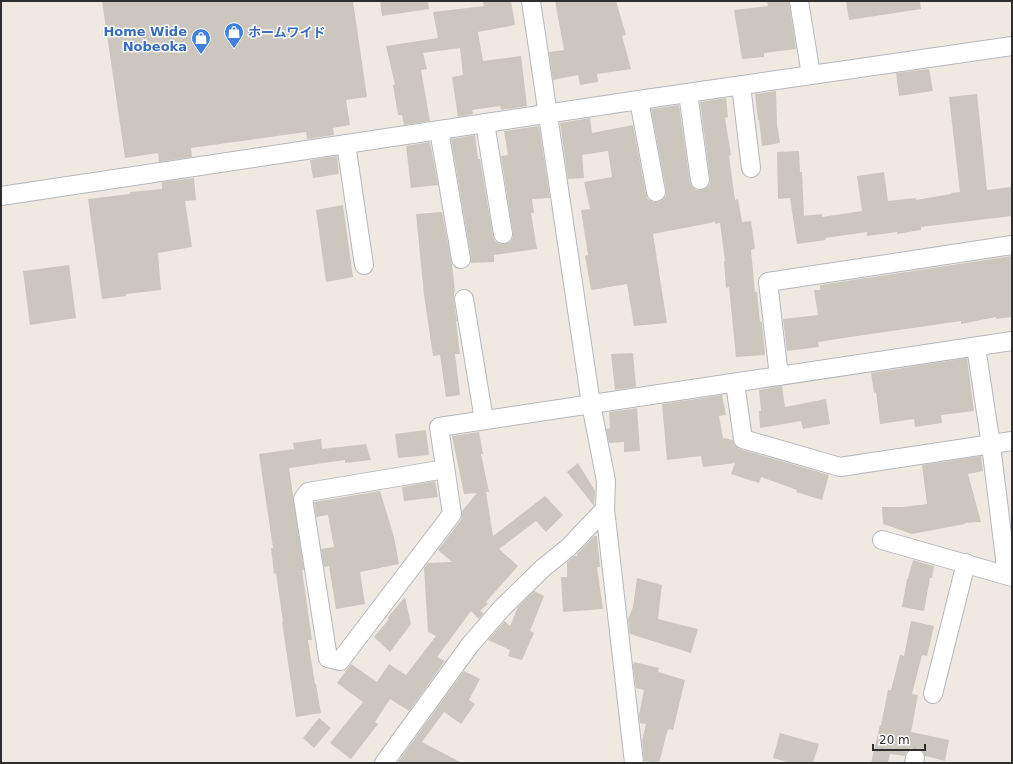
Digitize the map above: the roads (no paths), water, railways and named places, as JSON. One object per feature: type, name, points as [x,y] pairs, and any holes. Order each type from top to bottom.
[{"type":"street","points":[[531,1],[592,404],[606,481],[604,510],[634,763]]},
{"type":"street","points":[[799,1],[811,75]]},
{"type":"street","points":[[1,196],[639,100],[1012,46]]},
{"type":"street","points":[[741,85],[751,168]]},
{"type":"street","points":[[688,93],[700,180]]},
{"type":"street","points":[[639,100],[656,192]]},
{"type":"street","points":[[485,123],[503,234]]},
{"type":"street","points":[[439,130],[461,259]]},
{"type":"street","points":[[346,144],[364,265]]},
{"type":"street","points":[[779,376],[768,282],[1012,245]]},
{"type":"street","points":[[464,299],[484,420]]},
{"type":"street","points":[[446,469],[308,492],[303,499],[328,658],[340,661],[452,514],[446,469],[439,426],[1012,341]]},
{"type":"street","points":[[882,540],[1010,576],[976,347]]},
{"type":"street","points":[[735,383],[742,439],[840,467],[1012,441]]},
{"type":"street","points":[[384,763],[470,645],[502,608],[543,568],[569,547],[604,510]]},
{"type":"street","points":[[933,694],[966,564]]},
{"type":"place","name":"ホームワイド","points":[[234,49]]},
{"type":"place","name":"Home Wide Nobeoka","points":[[201,55]]}]
